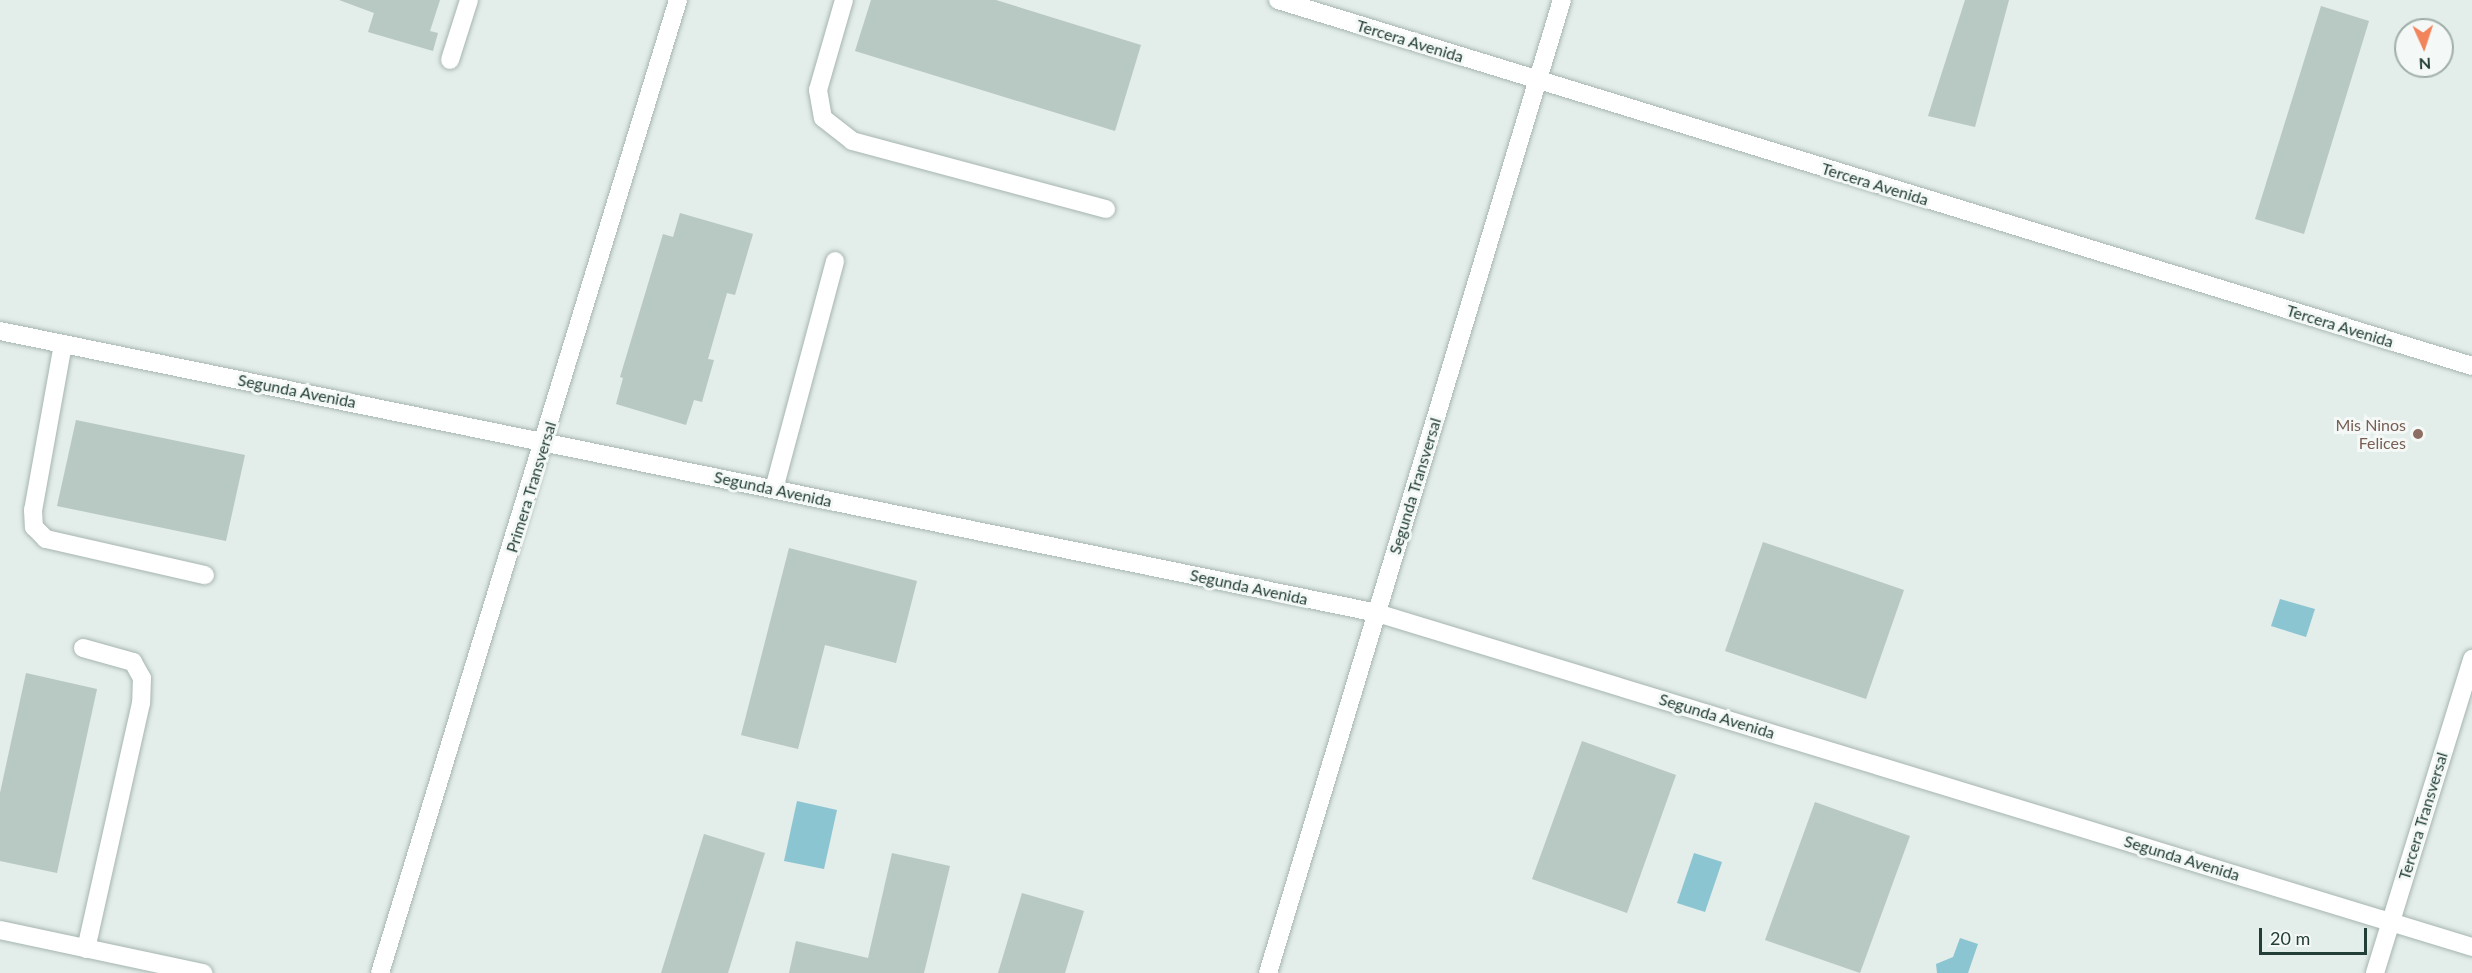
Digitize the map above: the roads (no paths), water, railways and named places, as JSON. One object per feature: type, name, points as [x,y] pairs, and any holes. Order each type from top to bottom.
[{"type":"street","points":[[450,60],[469,0]]},
{"type":"street","name":"Primera Transversal","points":[[381,973],[678,0]]},
{"type":"street","points":[[844,0],[818,90],[823,118],[852,141],[1106,208]]},
{"type":"street","name":"Tercera Avenida","points":[[1278,0],[2472,366]]},
{"type":"street","name":"Segunda Transversal","points":[[1268,973],[1562,0]]},
{"type":"street","points":[[774,489],[835,261]]},
{"type":"street","name":"Segunda Avenida","points":[[0,331],[1377,613],[2472,947]]},
{"type":"street","points":[[63,344],[33,510],[34,527],[46,539],[205,575]]},
{"type":"street","points":[[83,648],[133,662],[142,678],[141,704],[86,949]]},
{"type":"street","name":"Tercera Transversal","points":[[2375,973],[2472,659]]},
{"type":"street","points":[[0,930],[203,973]]},
{"type":"water","points":[[2280,599],[2315,609],[2306,637],[2271,626]]},
{"type":"water","points":[[797,801],[837,810],[824,869],[784,861]]},
{"type":"water","points":[[1694,853],[1722,862],[1705,912],[1677,903]]},
{"type":"water","points":[[1960,938],[1978,944],[1968,973],[1937,973],[1936,964],[1953,957]]},
{"type":"place","name":"Mis Ninos Felices","points":[[2418,434]]}]
